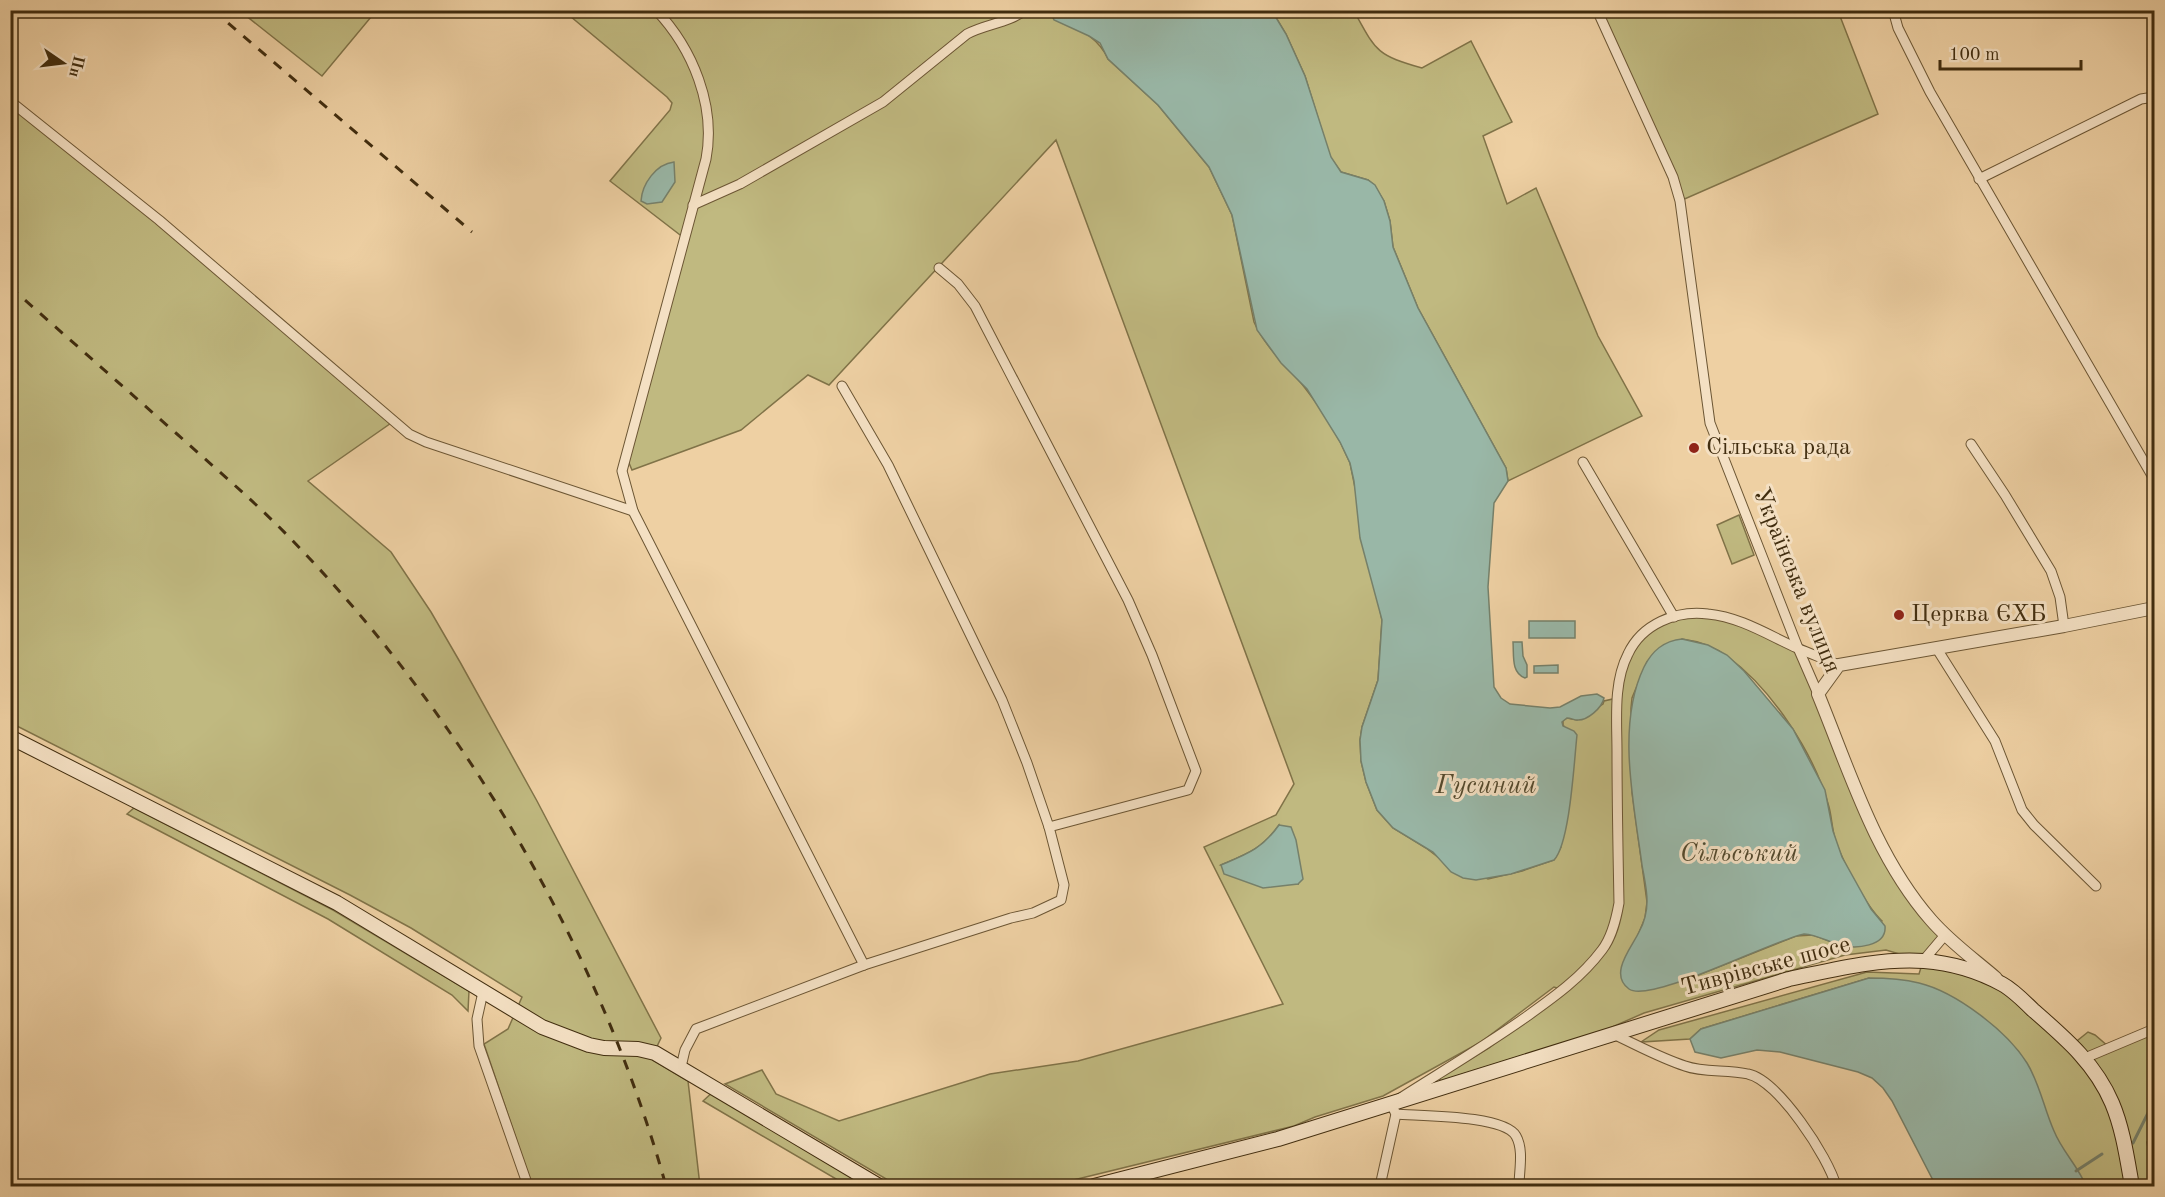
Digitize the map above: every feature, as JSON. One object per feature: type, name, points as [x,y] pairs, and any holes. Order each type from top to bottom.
[{"type":"main road","points":[[10,737],[337,903],[542,1027],[604,1048],[646,1050],[656,1053],[879,1186]]},
{"type":"main road","name":"Тиврівське шосе","points":[[1094,1186],[1394,1109],[1613,1034],[1789,979],[1880,962],[1923,961],[1974,972],[2005,985],[2073,1044],[2104,1086],[2118,1119],[2132,1186]]},
{"type":"street","points":[[656,10],[683,45],[697,75],[709,128],[708,148],[622,471],[633,511],[864,965]]},
{"type":"street","points":[[693,205],[740,184],[883,102],[967,34],[981,27],[1013,18],[1025,10]]},
{"type":"street","name":"Українська вулиця","points":[[1597,10],[1680,201],[1710,423],[1798,648],[1877,839],[1889,862],[1918,905],[1945,935],[2005,985]]},
{"type":"street","points":[[1893,10],[1898,28],[1930,92],[2154,479]]},
{"type":"street","points":[[1979,179],[2141,99],[2154,97]]},
{"type":"street","points":[[10,101],[159,220],[409,434],[426,442],[633,511]]},
{"type":"street","points":[[939,268],[958,284],[975,306],[1120,584],[1152,655],[1196,771],[1188,790],[1049,827]]},
{"type":"street","points":[[681,1067],[685,1050],[696,1029],[864,965],[1011,918],[1033,914],[1061,900],[1064,885],[1049,827],[1002,700],[888,465],[842,386]]},
{"type":"street","points":[[1971,444],[2051,571],[2060,597],[2064,626]]},
{"type":"street","points":[[1583,462],[1674,617]]},
{"type":"street","points":[[1380,1186],[1394,1109],[1564,990],[1597,956],[1609,939],[1619,903],[1617,757],[1619,682],[1627,655],[1639,637],[1654,624],[1691,613],[1719,615],[1750,625],[1839,665],[2154,608]]},
{"type":"street","points":[[1937,649],[1995,741],[2022,810],[2034,825],[2096,886]]},
{"type":"street","points":[[1818,694],[1839,665]]},
{"type":"street","points":[[1923,961],[1945,935]]},
{"type":"street","points":[[483,992],[477,1019],[479,1046],[528,1186]]},
{"type":"street","points":[[2085,1058],[2154,1029]]},
{"type":"street","points":[[1613,1034],[1686,1067],[1750,1074],[1766,1082],[1780,1095],[1812,1138],[1833,1174],[1836,1186]]},
{"type":"street","points":[[1394,1109],[1491,1122],[1507,1127],[1516,1135],[1521,1148],[1519,1186]]},
{"type":"shaded area","points":[[240,11],[376,11],[322,76]]},
{"type":"shaded area","points":[[564,11],[1050,11],[1083,31],[1098,43],[1108,59],[1158,105],[1209,167],[1232,215],[1254,322],[1271,349],[1318,405],[1350,463],[1382,620],[1378,680],[1362,727],[1361,761],[1377,810],[1393,828],[1438,857],[1488,879],[1554,860],[1561,847],[1565,728],[1563,720],[1567,718],[1577,720],[1603,704],[1604,701],[1617,698],[1627,655],[1654,624],[1710,614],[1798,648],[1877,839],[1945,935],[1924,961],[1986,976],[2073,1044],[2088,1032],[2109,1047],[2154,1028],[2154,1139],[2147,1142],[2154,1186],[2075,1186],[1869,978],[1701,1029],[1690,1039],[1641,1042],[1659,1030],[1867,972],[1919,974],[1923,961],[1886,950],[1845,955],[1644,1013],[1610,1028],[1441,1081],[1439,1078],[1489,1048],[1564,990],[1554,987],[1481,1042],[1383,1096],[1315,1117],[1294,1126],[1049,1186],[898,1186],[725,1084],[762,1070],[776,1094],[839,1121],[990,1074],[1078,1061],[1283,1004],[1204,847],[1276,815],[1294,784],[1056,140],[829,385],[808,375],[741,430],[632,470],[626,456],[684,238],[610,181],[670,110],[672,103]],"holes":[[[1682,639],[1718,650],[1744,670],[1790,724],[1814,766],[1829,807],[1835,838],[1844,862],[1863,895],[1882,921],[1843,946],[1813,935],[1796,936],[1691,978],[1638,935],[1645,918],[1647,902],[1632,792],[1632,698],[1647,662]],[[1279,825],[1298,884],[1221,865],[1260,845]]]},
{"type":"shaded area","points":[[1272,11],[1354,11],[1367,35],[1379,50],[1395,59],[1422,68],[1471,41],[1512,122],[1483,136],[1507,204],[1536,188],[1598,336],[1642,416],[1508,481],[1506,468],[1418,308],[1393,247],[1390,221],[1384,201],[1368,180],[1341,172],[1330,157],[1305,76],[1286,34]]},
{"type":"shaded area","points":[[1597,11],[1838,11],[1878,114],[1680,201]]},
{"type":"shaded area","points":[[10,101],[394,421],[308,481],[391,552],[431,612],[460,662],[537,801],[661,1038],[651,1059],[688,1081],[700,1186],[532,1186],[484,1044],[508,1029],[522,997],[411,928],[350,895],[11,723]]},
{"type":"shaded area","points":[[1739,515],[1754,555],[1732,564],[1717,525]]},
{"type":"shaded area","points":[[134,808],[333,910],[469,991],[468,1011],[452,995],[328,919],[127,814]]},
{"type":"shaded area","points":[[715,1090],[879,1186],[848,1186],[703,1101]]},
{"type":"water","name":"Гусиний","points":[[1050,11],[1272,11],[1286,34],[1305,76],[1331,157],[1341,172],[1368,180],[1375,185],[1384,201],[1390,221],[1393,247],[1418,308],[1506,468],[1508,481],[1494,503],[1488,587],[1494,687],[1501,698],[1510,704],[1550,708],[1560,707],[1581,696],[1597,694],[1604,698],[1600,706],[1589,716],[1581,720],[1567,718],[1562,722],[1563,726],[1577,735],[1568,820],[1564,837],[1554,860],[1511,874],[1476,880],[1463,878],[1451,872],[1433,852],[1393,828],[1377,810],[1366,782],[1361,761],[1360,740],[1362,727],[1378,680],[1382,620],[1360,538],[1350,463],[1340,442],[1307,389],[1281,363],[1257,330],[1232,215],[1209,167],[1158,105],[1108,59],[1100,43],[1054,20]]},
{"type":"water","points":[[674,162],[675,182],[662,202],[647,204],[641,201],[644,188],[651,176],[661,167]]},
{"type":"water","points":[[1529,621],[1575,621],[1575,638],[1529,638]]},
{"type":"water","name":"Сільський","points":[[1682,639],[1708,645],[1727,655],[1744,671],[1793,729],[1825,790],[1833,831],[1842,857],[1871,909],[1885,926],[1884,933],[1876,942],[1862,946],[1847,946],[1804,934],[1661,988],[1641,991],[1629,989],[1623,983],[1621,968],[1642,925],[1647,901],[1632,791],[1629,739],[1631,714],[1636,690],[1644,667],[1651,656],[1664,645]]},
{"type":"water","points":[[1513,642],[1522,642],[1523,656],[1527,665],[1527,677],[1525,678],[1515,668]]},
{"type":"water","points":[[1558,665],[1558,673],[1534,673],[1534,666]]},
{"type":"water","points":[[1279,825],[1291,827],[1296,840],[1303,879],[1298,884],[1263,888],[1224,874],[1221,865],[1260,845]]},
{"type":"water","points":[[1869,978],[1907,981],[1933,988],[1979,1014],[2007,1038],[2027,1063],[2039,1088],[2057,1138],[2086,1186],[1936,1186],[1892,1101],[1872,1078],[1858,1072],[1780,1052],[1757,1050],[1721,1058],[1695,1052],[1690,1039],[1701,1029]]},
{"type":"waterway","points":[[2133,1143],[2149,1111],[2154,1108]]},
{"type":"waterway","points":[[2076,1171],[2102,1154]]},
{"type":"railway","points":[[213,10],[472,232]]},
{"type":"railway","points":[[10,287],[276,524],[353,607],[412,680],[467,758],[518,839],[563,923],[604,1010],[638,1097],[666,1186]]},
{"type":"place","name":"Сільська рада","points":[[1694,448]]},
{"type":"place","name":"Церква ЄХБ","points":[[1899,615]]}]
